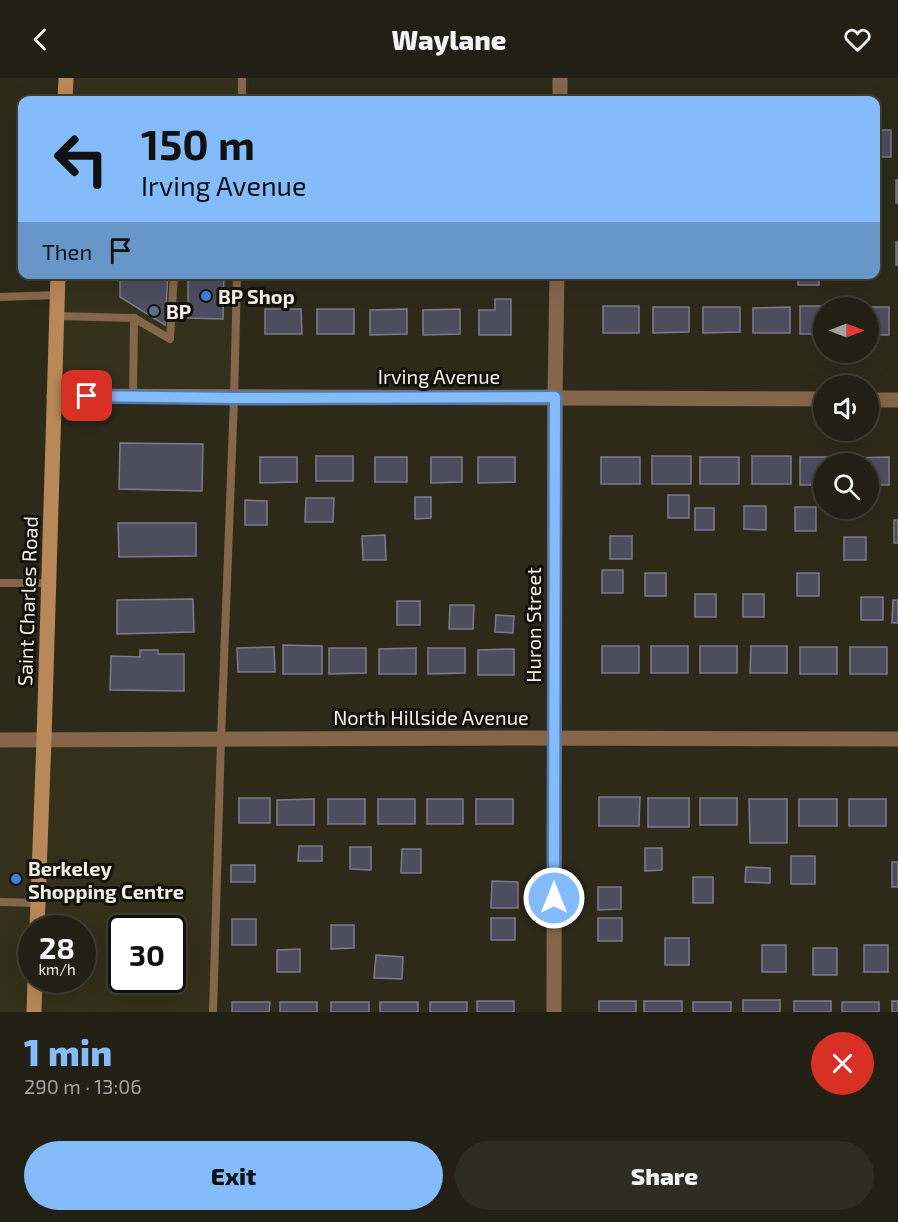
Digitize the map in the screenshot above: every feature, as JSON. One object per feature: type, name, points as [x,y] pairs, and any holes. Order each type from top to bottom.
[{"type":"main road","points":[[65,96],[66,78]]},
{"type":"main road","name":"Saint Charles Road","points":[[38,915],[58,279]]},
{"type":"main road","points":[[34,1012],[35,993]]},
{"type":"street","points":[[560,78],[560,96]]},
{"type":"street","name":"Huron Street","points":[[554,1012],[557,279]]},
{"type":"street","name":"Irving Avenue","points":[[54,396],[813,399]]},
{"type":"street","points":[[879,400],[898,400]]},
{"type":"street","name":"North Hillside Avenue","points":[[0,740],[898,739]]},
{"type":"lane","points":[[242,78],[242,96]]},
{"type":"lane","points":[[57,316],[134,318],[170,339],[174,279]]},
{"type":"lane","points":[[213,1012],[237,279]]},
{"type":"lane","points":[[0,297],[58,295]]},
{"type":"lane","points":[[133,397],[134,318]]},
{"type":"lane","points":[[0,583],[49,583]]},
{"type":"lane","points":[[0,902],[38,903]]},
{"type":"shaded area","points":[[73,78],[249,78],[248,96],[72,96]]},
{"type":"shaded area","points":[[64,279],[242,279],[239,391],[59,390]]},
{"type":"shaded area","points":[[224,733],[217,1012],[38,1012],[39,993],[96,993],[96,915],[41,915],[48,734]]},
{"type":"shaded area","name":"Berkeley Shopping Centre","points":[[37,745],[31,915],[18,915],[18,993],[28,993],[27,1012],[0,1012],[0,746]]},
{"type":"building","points":[[880,130],[891,130],[891,157],[880,157]]},
{"type":"building","points":[[896,180],[898,180],[898,203],[896,203]]},
{"type":"building","points":[[896,242],[898,242],[898,265],[896,265]]},
{"type":"building","name":"BP","points":[[120,279],[168,279],[165,325],[120,297]]},
{"type":"building","name":"BP Shop","points":[[188,279],[224,279],[223,319],[188,318]]},
{"type":"building","points":[[798,279],[819,279],[819,285],[798,285]]},
{"type":"building","points":[[495,299],[511,299],[511,335],[479,335],[479,310],[495,310]]},
{"type":"building","points":[[603,306],[639,306],[639,333],[603,333]]},
{"type":"building","points":[[800,306],[813,306],[813,334],[800,334]]},
{"type":"building","points":[[653,307],[689,307],[689,332],[653,333]]},
{"type":"building","points":[[703,307],[740,307],[740,332],[703,333]]},
{"type":"building","points":[[790,307],[790,333],[753,333],[753,308]]},
{"type":"building","points":[[879,307],[889,307],[889,335],[879,335]]},
{"type":"building","points":[[265,309],[301,309],[302,334],[265,334]]},
{"type":"building","points":[[317,309],[354,309],[354,334],[317,334]]},
{"type":"building","points":[[407,309],[407,334],[370,335],[370,310]]},
{"type":"building","points":[[460,309],[460,334],[423,335],[423,310]]},
{"type":"building","points":[[120,443],[203,444],[202,491],[119,489]]},
{"type":"building","points":[[316,456],[353,456],[353,481],[316,481]]},
{"type":"building","points":[[652,456],[691,456],[691,484],[652,484]]},
{"type":"building","points":[[752,456],[791,456],[791,484],[752,484]]},
{"type":"building","points":[[260,457],[297,457],[297,482],[260,483]]},
{"type":"building","points":[[375,457],[407,457],[407,482],[375,482]]},
{"type":"building","points":[[431,457],[462,457],[462,482],[431,483]]},
{"type":"building","points":[[478,457],[515,457],[515,482],[478,483]]},
{"type":"building","points":[[601,457],[640,457],[640,484],[601,484]]},
{"type":"building","points":[[700,457],[739,457],[739,484],[700,484]]},
{"type":"building","points":[[800,457],[813,457],[813,485],[800,485]]},
{"type":"building","points":[[879,457],[889,457],[889,485],[879,485]]},
{"type":"building","points":[[668,495],[689,495],[689,518],[668,518]]},
{"type":"building","points":[[415,497],[431,497],[431,518],[415,519]]},
{"type":"building","points":[[306,498],[334,498],[333,522],[305,522]]},
{"type":"building","points":[[245,500],[267,501],[267,525],[245,525]]},
{"type":"building","points":[[744,506],[766,506],[766,530],[744,529]]},
{"type":"building","points":[[795,507],[813,507],[816,531],[795,531]]},
{"type":"building","points":[[695,508],[714,508],[714,530],[695,530]]},
{"type":"building","points":[[894,520],[898,520],[898,543],[894,543]]},
{"type":"building","points":[[118,523],[196,523],[196,556],[119,557]]},
{"type":"building","points":[[385,535],[386,560],[363,560],[362,536]]},
{"type":"building","points":[[610,536],[632,536],[632,559],[610,559]]},
{"type":"building","points":[[844,537],[866,537],[866,560],[844,560]]},
{"type":"building","points":[[602,570],[623,570],[623,593],[602,593]]},
{"type":"building","points":[[645,573],[666,573],[666,596],[645,596]]},
{"type":"building","points":[[797,573],[819,573],[819,596],[797,596]]},
{"type":"building","points":[[695,594],[716,594],[716,617],[695,617]]},
{"type":"building","points":[[743,594],[764,594],[764,617],[743,617]]},
{"type":"building","points":[[861,597],[883,597],[883,620],[861,620]]},
{"type":"building","points":[[193,599],[194,632],[117,634],[117,600]]},
{"type":"building","points":[[893,600],[898,600],[898,623],[892,623]]},
{"type":"building","points":[[397,601],[420,601],[420,625],[397,625]]},
{"type":"building","points":[[450,605],[474,605],[473,629],[449,629]]},
{"type":"building","points":[[496,615],[514,616],[513,633],[495,632]]},
{"type":"building","points":[[283,645],[322,646],[322,674],[283,674]]},
{"type":"building","points":[[602,646],[639,646],[639,673],[602,673]]},
{"type":"building","points":[[651,646],[688,646],[688,673],[651,673]]},
{"type":"building","points":[[700,646],[737,646],[737,673],[700,673]]},
{"type":"building","points":[[751,646],[787,646],[787,673],[750,673]]},
{"type":"building","points":[[274,647],[275,672],[238,672],[237,648]]},
{"type":"building","points":[[800,647],[837,647],[837,674],[800,674]]},
{"type":"building","points":[[850,647],[887,647],[887,674],[850,674]]},
{"type":"building","points":[[329,648],[366,648],[366,673],[329,674]]},
{"type":"building","points":[[416,648],[416,674],[379,674],[379,649]]},
{"type":"building","points":[[428,648],[465,648],[465,673],[428,674]]},
{"type":"building","points":[[514,649],[514,675],[478,675],[478,650]]},
{"type":"building","points":[[140,650],[158,650],[158,654],[184,654],[184,691],[110,690],[111,656],[140,657]]},
{"type":"building","points":[[599,797],[640,797],[639,826],[599,826]]},
{"type":"building","points":[[239,798],[270,798],[270,823],[239,823]]},
{"type":"building","points":[[648,798],[689,798],[689,827],[648,827]]},
{"type":"building","points":[[700,798],[737,798],[737,825],[700,825]]},
{"type":"building","points":[[314,799],[314,825],[277,825],[277,800]]},
{"type":"building","points":[[328,799],[365,799],[365,824],[328,824]]},
{"type":"building","points":[[378,799],[415,799],[415,824],[378,824]]},
{"type":"building","points":[[427,799],[463,799],[463,824],[427,824]]},
{"type":"building","points":[[476,799],[513,799],[513,824],[476,824]]},
{"type":"building","points":[[749,799],[787,799],[787,843],[750,843]]},
{"type":"building","points":[[799,799],[837,799],[837,826],[799,826]]},
{"type":"building","points":[[849,799],[886,799],[886,826],[849,826]]},
{"type":"building","points":[[299,846],[322,846],[322,861],[298,861]]},
{"type":"building","points":[[350,847],[371,847],[371,870],[350,869]]},
{"type":"building","points":[[645,848],[662,848],[662,870],[645,871]]},
{"type":"building","points":[[402,849],[421,849],[421,873],[401,873]]},
{"type":"building","points":[[791,856],[815,856],[815,884],[791,884]]},
{"type":"building","points":[[892,862],[898,862],[898,887],[892,887]]},
{"type":"building","points":[[231,865],[255,865],[255,882],[231,882]]},
{"type":"building","points":[[746,867],[770,868],[770,883],[745,882]]},
{"type":"building","points":[[693,877],[713,877],[713,903],[693,903]]},
{"type":"building","points":[[492,881],[518,882],[518,908],[491,908]]},
{"type":"building","points":[[598,887],[621,887],[621,909],[598,910]]},
{"type":"building","points":[[491,918],[515,918],[515,940],[491,940]]},
{"type":"building","points":[[598,918],[622,918],[622,941],[598,941]]},
{"type":"building","points":[[232,919],[256,919],[256,945],[232,945]]},
{"type":"building","points":[[331,925],[354,925],[354,948],[331,949]]},
{"type":"building","points":[[665,938],[689,938],[689,965],[665,965]]},
{"type":"building","points":[[762,945],[786,945],[786,972],[762,972]]},
{"type":"building","points":[[864,945],[888,945],[888,972],[864,972]]},
{"type":"building","points":[[813,948],[837,948],[837,975],[813,975]]},
{"type":"building","points":[[300,949],[300,972],[277,972],[277,950]]},
{"type":"building","points":[[376,955],[403,957],[402,979],[374,978]]},
{"type":"building","points":[[743,1000],[780,1000],[780,1012],[743,1012]]},
{"type":"building","points":[[477,1001],[514,1001],[514,1012],[477,1012]]},
{"type":"building","points":[[599,1001],[636,1001],[636,1012],[599,1012]]},
{"type":"building","points":[[644,1001],[682,1001],[682,1012],[644,1012]]},
{"type":"building","points":[[794,1001],[831,1001],[831,1012],[794,1012]]},
{"type":"building","points":[[892,1001],[898,1001],[898,1012],[892,1012]]},
{"type":"building","points":[[232,1002],[270,1002],[269,1012],[232,1012]]},
{"type":"building","points":[[280,1002],[317,1002],[317,1012],[280,1012]]},
{"type":"building","points":[[331,1002],[369,1002],[369,1012],[331,1012]]},
{"type":"building","points":[[380,1002],[418,1002],[418,1012],[380,1012]]},
{"type":"building","points":[[430,1002],[467,1002],[467,1012],[430,1012]]},
{"type":"building","points":[[693,1002],[731,1002],[731,1012],[693,1012]]},
{"type":"building","points":[[842,1002],[879,1002],[879,1012],[842,1012]]},
{"type":"place","name":"BP Shop","points":[[206,296]]},
{"type":"place","name":"BP","points":[[154,311]]},
{"type":"place","name":"Berkeley Shopping Centre","points":[[16,879]]},
{"type":"route","points":[[87,396],[555,397],[554,898]]}]
